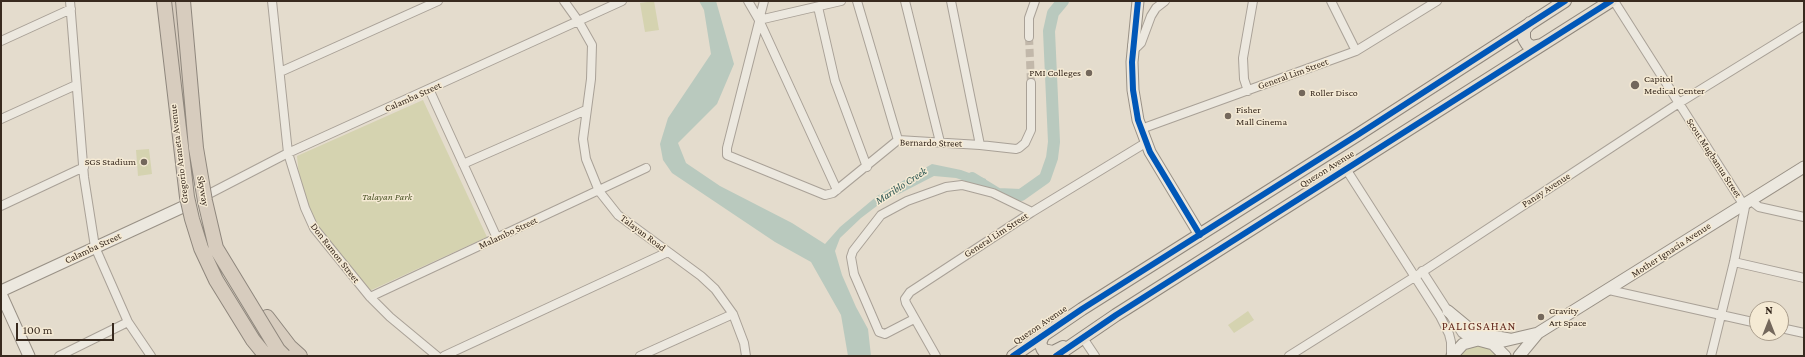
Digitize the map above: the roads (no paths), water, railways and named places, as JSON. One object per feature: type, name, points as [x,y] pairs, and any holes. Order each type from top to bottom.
[{"type":"highway","name":"Skyway","points":[[163,1],[186,189],[192,219],[201,248],[216,280],[253,340],[267,356]]},
{"type":"highway","points":[[172,1],[190,206],[200,230],[220,292]]},
{"type":"highway","name":"Skyway","points":[[184,1],[196,148],[210,227],[216,248],[291,356]]},
{"type":"highway","points":[[216,246],[263,316],[290,347],[300,356]]},
{"type":"highway","points":[[263,316],[278,350],[284,356]]},
{"type":"main road","name":"Gregorio Araneta Avenue","points":[[163,1],[190,206]]},
{"type":"main road","name":"Gregorio Araneta Avenue","points":[[184,1],[201,170],[216,246],[236,290],[272,342],[284,356]]},
{"type":"main road","name":"Quezon Avenue","points":[[1012,356],[1565,1]]},
{"type":"main road","name":"Quezon Avenue","points":[[1056,356],[1116,315],[1610,1]]},
{"type":"main road","points":[[1531,22],[1524,30],[1523,36],[1525,42],[1532,47],[1544,43]]},
{"type":"main road","points":[[1505,39],[1515,38],[1522,45],[1523,54],[1518,59]]},
{"type":"main road","points":[[220,292],[246,330],[267,356]]},
{"type":"main road","points":[[1043,336],[1040,347],[1046,352],[1053,352],[1087,336]]},
{"type":"street","name":"Don Ramon Street","points":[[272,1],[288,153],[305,208],[314,228],[370,297],[390,317],[437,356]]},
{"type":"street","points":[[280,72],[438,1]]},
{"type":"street","name":"Talayan Road","points":[[564,1],[591,42],[593,53],[591,79],[583,139],[586,159],[599,191],[618,215],[702,276],[716,289],[733,314],[744,344],[746,356]]},
{"type":"street","name":"Calamba Street","points":[[205,196],[288,153],[579,22],[622,1]]},
{"type":"street","points":[[748,1],[759,21],[837,190]]},
{"type":"street","points":[[759,21],[764,1]]},
{"type":"street","points":[[759,21],[841,1]]},
{"type":"street","points":[[857,1],[898,140]]},
{"type":"street","points":[[905,1],[940,142]]},
{"type":"street","points":[[951,1],[980,145]]},
{"type":"street","points":[[1029,38],[1030,12],[1036,1]]},
{"type":"street","points":[[1138,1],[1132,46],[1133,90],[1141,129],[1150,152],[1203,233]]},
{"type":"street","points":[[1132,46],[1137,47],[1141,43],[1151,16],[1156,8],[1164,1]]},
{"type":"street","points":[[1248,91],[1244,79],[1243,58],[1253,1]]},
{"type":"street","points":[[1331,1],[1356,51]]},
{"type":"street","name":"General Lim Street","points":[[1141,129],[1356,51],[1437,1]]},
{"type":"street","name":"Scout Magbanua Street","points":[[1614,1],[1679,103],[1747,202],[1711,356]]},
{"type":"street","points":[[1,41],[71,5],[84,177],[95,247],[128,322],[151,356]]},
{"type":"street","points":[[818,7],[835,81],[867,167]]},
{"type":"street","name":"Bernardo Street","points":[[759,21],[727,148],[727,155],[825,196],[837,190],[867,167],[898,140],[980,145],[1016,149],[1025,143],[1031,130],[1031,82]]},
{"type":"street","name":"Panay Avenue","points":[[1289,356],[1419,274],[1679,103],[1804,26]]},
{"type":"street","points":[[1,119],[76,85]]},
{"type":"street","points":[[429,89],[497,238]]},
{"type":"street","points":[[463,164],[586,110]]},
{"type":"street","name":"General Lim Street","points":[[936,356],[914,319],[906,302],[905,298],[910,292],[1032,212],[1147,142]]},
{"type":"street","points":[[1,206],[84,167]]},
{"type":"street","name":"Mother Ignacia Avenue","points":[[1472,341],[1489,342],[1510,340],[1538,333],[1804,167]]},
{"type":"street","name":"Malambo Street","points":[[370,297],[646,168]]},
{"type":"street","points":[[1346,169],[1419,274],[1448,311],[1462,333],[1472,341],[1460,347],[1452,356]]},
{"type":"street","points":[[914,319],[885,334],[879,332],[854,274],[851,256],[852,251],[881,215],[907,201],[946,187],[962,185],[993,193],[1032,212]]},
{"type":"street","points":[[1747,202],[1760,207],[1804,217]]},
{"type":"street","name":"Calamba Street","points":[[1,291],[95,247],[190,206]]},
{"type":"street","points":[[444,356],[668,252]]},
{"type":"street","points":[[1734,262],[1804,278]]},
{"type":"street","points":[[1419,274],[1449,334],[1452,356]]},
{"type":"street","points":[[1609,290],[1749,321]]},
{"type":"street","points":[[1,294],[29,356]]},
{"type":"street","points":[[1448,311],[1471,330],[1480,334],[1510,340]]},
{"type":"street","points":[[640,356],[733,314]]},
{"type":"street","points":[[59,356],[128,322]]},
{"type":"street","points":[[1789,330],[1804,333]]},
{"type":"street","name":"Mother Ignacia Avenue","points":[[1519,356],[1538,333]]},
{"type":"street","points":[[1087,336],[1095,356]]},
{"type":"street","points":[[1489,342],[1497,346],[1505,356]]},
{"type":"street","points":[[1529,356],[1530,342]]},
{"type":"water","points":[[699,1],[716,1],[734,64],[717,104],[678,143],[686,163],[720,186],[792,223],[825,244],[840,227],[877,196],[932,164],[961,170],[986,179],[986,188],[956,178],[934,176],[899,194],[890,196],[861,218],[840,238],[835,251],[842,275],[856,307],[868,329],[871,356],[848,356],[841,315],[811,262],[775,242],[672,173],[663,160],[660,144],[668,118],[711,54],[704,10]]},
{"type":"waterway","name":"Mariblo Creek","points":[[972,178],[998,194],[1021,195],[1045,178],[1052,158],[1054,142],[1049,31],[1053,13],[1063,1]]},
{"type":"tunnel","points":[[1029,37],[1031,83]]},
{"type":"place","name":"PMI Colleges","points":[[1089,73]]},
{"type":"place","name":"Capitol Medical Center","points":[[1635,85]]},
{"type":"place","name":"Roller Disco","points":[[1302,93]]},
{"type":"place","name":"Fisher Mall Cinema","points":[[1228,116]]},
{"type":"place","name":"SGS Stadium","points":[[144,162]]},
{"type":"place","name":"Gravity Art Space","points":[[1541,317]]},
{"type":"district","name":"PALIGSAHAN","points":[[1479,326]]},
{"type":"park label","name":"Talayan Park","points":[[387,197]]}]
